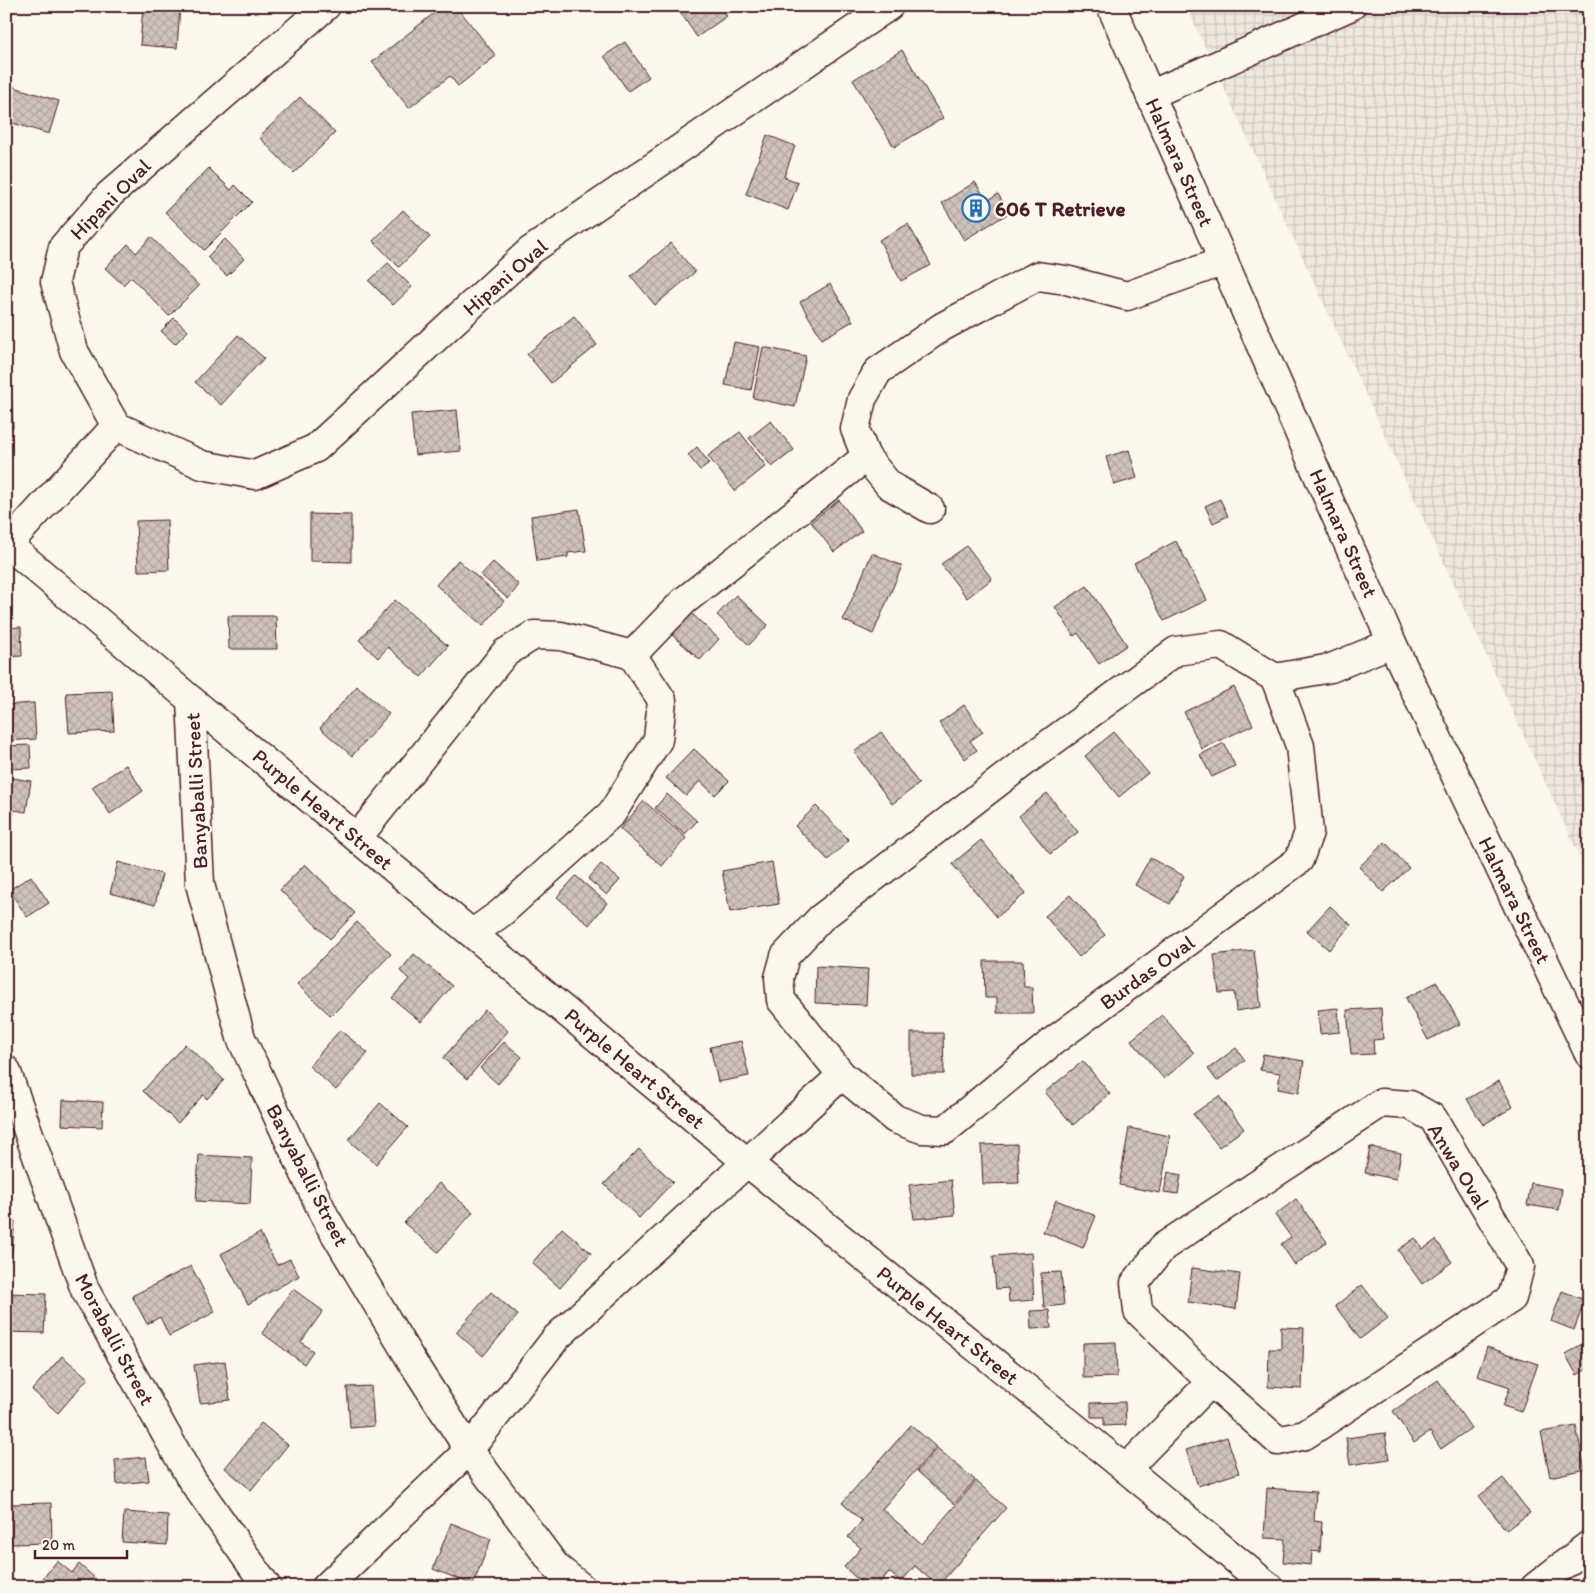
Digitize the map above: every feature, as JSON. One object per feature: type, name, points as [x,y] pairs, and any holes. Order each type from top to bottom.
[{"type":"street","name":"Hipani Oval","points":[[326,6],[108,195],[63,247],[55,282],[74,351],[116,426],[202,465],[255,475],[316,448],[530,251],[889,6]]},
{"type":"street","name":"Halmara Street","points":[[1111,6],[1392,643],[1589,1054]]},
{"type":"street","points":[[1150,95],[1351,6]]},
{"type":"street","points":[[930,509],[889,485],[866,457],[855,429],[862,399],[878,371],[942,327],[1037,276],[1066,280],[1128,296],[1224,261]]},
{"type":"street","points":[[7,543],[116,426]]},
{"type":"street","points":[[632,655],[684,601],[866,457]]},
{"type":"street","name":"Purple Heart Street","points":[[7,543],[191,700],[748,1163],[1269,1587]]},
{"type":"street","points":[[358,837],[504,653],[534,635],[562,636],[632,655],[662,700],[658,740],[612,813],[501,913],[473,934]]},
{"type":"street","points":[[1275,678],[1331,668],[1392,643]]},
{"type":"street","name":"Burdas Oval","points":[[1221,645],[1275,678],[1300,746],[1309,832],[1299,860],[1052,1042],[945,1130],[922,1129],[895,1118],[842,1075],[781,1000],[779,978],[785,956],[821,918],[1031,757],[1176,651],[1221,645]]},
{"type":"street","name":"Banyaballi Street","points":[[191,700],[200,884],[241,1038],[325,1217],[411,1360],[469,1450],[556,1567],[581,1587]]},
{"type":"street","name":"Moraballi Street","points":[[6,1070],[86,1290],[190,1477],[267,1587]]},
{"type":"street","points":[[326,1587],[469,1450],[556,1338],[842,1075]]},
{"type":"street","name":"Anwa Oval","points":[[1381,1103],[1410,1104],[1433,1118],[1520,1266],[1512,1298],[1305,1435],[1278,1441],[1210,1382],[1138,1311],[1135,1283],[1163,1247],[1381,1103]]},
{"type":"street","points":[[1126,1469],[1210,1382]]},
{"type":"street","points":[[1535,1587],[1589,1545]]},
{"type":"shaded area","points":[[1186,6],[1589,6],[1589,877]]},
{"type":"building","points":[[143,6],[180,6],[177,48],[140,45]]},
{"type":"building","points":[[443,6],[456,6],[496,56],[458,86],[450,76],[409,108],[372,62]]},
{"type":"building","points":[[676,6],[720,6],[727,16],[697,37]]},
{"type":"building","points":[[625,42],[649,77],[628,91],[604,56]]},
{"type":"building","points":[[902,50],[943,118],[894,147],[853,80]]},
{"type":"building","points":[[11,86],[59,101],[49,134],[6,121],[6,101]]},
{"type":"building","points":[[300,97],[335,133],[294,173],[259,137]]},
{"type":"building","points":[[767,135],[795,146],[784,177],[798,182],[788,210],[746,194]]},
{"type":"building","points":[[209,168],[231,190],[235,185],[252,202],[204,250],[165,212]]},
{"type":"building","name":"606 T Retrieve","points":[[975,182],[987,201],[998,194],[1009,213],[964,240],[942,203]]},
{"type":"building","points":[[403,210],[430,237],[399,267],[373,241]]},
{"type":"building","points":[[908,224],[931,265],[901,281],[879,240]]},
{"type":"building","points":[[151,237],[199,286],[169,316],[131,277],[123,285],[105,268],[128,244],[136,253]]},
{"type":"building","points":[[225,239],[244,259],[227,276],[207,257]]},
{"type":"building","points":[[671,243],[695,272],[655,305],[631,276]]},
{"type":"building","points":[[388,263],[412,287],[393,305],[369,281]]},
{"type":"building","points":[[830,284],[853,321],[822,339],[800,302]]},
{"type":"building","points":[[574,316],[597,345],[551,383],[527,354]]},
{"type":"building","points":[[174,318],[188,331],[175,344],[161,331]]},
{"type":"building","points":[[238,335],[264,358],[221,405],[195,382]]},
{"type":"building","points":[[734,342],[760,347],[751,390],[725,385]]},
{"type":"building","points":[[763,347],[806,356],[795,407],[753,398]]},
{"type":"building","points":[[6,384],[11,384],[13,428],[6,428]]},
{"type":"building","points":[[457,410],[461,451],[415,455],[411,414]]},
{"type":"building","points":[[771,421],[794,450],[772,467],[749,438]]},
{"type":"building","points":[[740,432],[766,466],[735,491],[708,456]]},
{"type":"building","points":[[697,447],[709,463],[700,470],[688,455]]},
{"type":"building","points":[[1129,450],[1137,478],[1114,485],[1106,457]]},
{"type":"building","points":[[1220,499],[1228,516],[1213,523],[1205,506]]},
{"type":"building","points":[[839,500],[862,531],[834,552],[811,522]]},
{"type":"building","points":[[579,509],[586,551],[568,553],[568,557],[537,561],[531,516]]},
{"type":"building","points":[[310,514],[351,515],[351,562],[310,561]]},
{"type":"building","points":[[167,520],[169,570],[138,571],[136,521]]},
{"type":"building","points":[[1176,541],[1207,600],[1164,621],[1134,563]]},
{"type":"building","points":[[967,546],[992,579],[967,598],[941,564]]},
{"type":"building","points":[[872,553],[902,566],[873,634],[843,620]]},
{"type":"building","points":[[458,560],[504,601],[483,626],[436,585]]},
{"type":"building","points":[[493,562],[519,585],[508,599],[481,575]]},
{"type":"building","points":[[1087,586],[1127,645],[1099,664],[1078,633],[1074,636],[1055,607]]},
{"type":"building","points":[[736,595],[768,625],[749,645],[717,615]]},
{"type":"building","points":[[6,599],[8,628],[21,627],[22,656],[6,657]]},
{"type":"building","points":[[395,600],[448,646],[421,677],[388,647],[378,658],[359,640]]},
{"type":"building","points":[[689,611],[719,639],[700,660],[669,632]]},
{"type":"building","points":[[228,616],[276,616],[277,649],[229,649]]},
{"type":"building","points":[[357,686],[389,714],[352,756],[320,728]]},
{"type":"building","points":[[1234,687],[1253,725],[1202,749],[1184,712]]},
{"type":"building","points":[[112,691],[114,731],[69,733],[66,693]]},
{"type":"building","points":[[34,703],[36,739],[6,741],[6,705]]},
{"type":"building","points":[[964,705],[983,732],[970,741],[977,750],[965,759],[939,723]]},
{"type":"building","points":[[881,732],[919,784],[892,804],[854,752]]},
{"type":"building","points":[[1114,732],[1148,773],[1119,797],[1085,756]]},
{"type":"building","points":[[1224,743],[1235,766],[1212,777],[1200,755]]},
{"type":"building","points":[[30,745],[31,768],[8,769],[6,746]]},
{"type":"building","points":[[694,749],[729,781],[715,795],[700,781],[686,796],[666,778]]},
{"type":"building","points":[[126,765],[143,791],[110,814],[92,787]]},
{"type":"building","points":[[6,777],[31,781],[26,812],[14,810],[12,824],[6,823]]},
{"type":"building","points":[[1047,793],[1078,832],[1050,854],[1019,816]]},
{"type":"building","points":[[667,794],[697,821],[685,834],[655,808]]},
{"type":"building","points":[[644,801],[686,838],[662,866],[620,829]]},
{"type":"building","points":[[816,806],[849,840],[828,860],[795,826]]},
{"type":"building","points":[[981,840],[1026,893],[997,917],[952,864]]},
{"type":"building","points":[[1385,842],[1409,868],[1383,892],[1359,867]]},
{"type":"building","points":[[1150,858],[1184,876],[1170,904],[1135,885]]},
{"type":"building","points":[[118,862],[162,874],[155,905],[110,893]]},
{"type":"building","points":[[772,862],[779,904],[730,912],[722,871]]},
{"type":"building","points":[[305,864],[355,913],[330,939],[280,890]]},
{"type":"building","points":[[601,864],[620,880],[607,895],[588,879]]},
{"type":"building","points":[[31,876],[49,903],[27,917],[9,890]]},
{"type":"building","points":[[576,876],[607,903],[589,925],[557,897]]},
{"type":"building","points":[[1070,895],[1105,935],[1079,957],[1045,916]]},
{"type":"building","points":[[1330,906],[1351,925],[1329,950],[1307,931]]},
{"type":"building","points":[[357,922],[391,954],[331,1016],[297,984]]},
{"type":"building","points":[[1254,950],[1261,1007],[1236,1011],[1234,992],[1219,993],[1214,955]]},
{"type":"building","points":[[414,954],[452,986],[421,1022],[392,998],[409,979],[400,971]]},
{"type":"building","points":[[984,961],[1023,961],[1024,987],[1032,987],[1033,1013],[997,1013],[997,998],[985,998]]},
{"type":"building","points":[[816,966],[868,969],[866,1005],[815,1003]]},
{"type":"building","points":[[1437,982],[1460,1024],[1428,1040],[1406,998]]},
{"type":"building","points":[[1338,1008],[1340,1032],[1320,1034],[1318,1010]]},
{"type":"building","points":[[1381,1008],[1383,1039],[1373,1040],[1374,1054],[1351,1055],[1347,1010]]},
{"type":"building","points":[[485,1010],[508,1031],[467,1079],[443,1058]]},
{"type":"building","points":[[1162,1015],[1194,1053],[1164,1079],[1131,1040]]},
{"type":"building","points":[[340,1030],[368,1053],[336,1090],[309,1066]]},
{"type":"building","points":[[911,1033],[943,1033],[944,1074],[911,1074]]},
{"type":"building","points":[[741,1041],[749,1076],[718,1082],[710,1047]]},
{"type":"building","points":[[504,1042],[522,1057],[498,1084],[480,1068]]},
{"type":"building","points":[[185,1044],[224,1080],[207,1099],[203,1095],[178,1123],[143,1091]]},
{"type":"building","points":[[1236,1048],[1245,1060],[1217,1081],[1208,1069]]},
{"type":"building","points":[[1263,1054],[1304,1061],[1299,1093],[1278,1089],[1280,1073],[1260,1070]]},
{"type":"building","points":[[1083,1061],[1110,1094],[1073,1125],[1045,1092]]},
{"type":"building","points":[[1499,1081],[1513,1107],[1483,1125],[1467,1099]]},
{"type":"building","points":[[1219,1096],[1244,1129],[1219,1147],[1193,1114]]},
{"type":"building","points":[[63,1100],[103,1102],[102,1127],[62,1125]]},
{"type":"building","points":[[380,1103],[408,1127],[376,1164],[348,1140]]},
{"type":"building","points":[[1129,1128],[1170,1136],[1160,1193],[1119,1185]]},
{"type":"building","points":[[1017,1144],[1019,1183],[983,1184],[981,1145]]},
{"type":"building","points":[[1370,1147],[1401,1153],[1396,1179],[1365,1173]]},
{"type":"building","points":[[639,1149],[673,1182],[639,1218],[604,1184]]},
{"type":"building","points":[[199,1155],[252,1158],[250,1204],[196,1201]]},
{"type":"building","points":[[1168,1172],[1181,1175],[1178,1194],[1164,1192]]},
{"type":"building","points":[[951,1180],[955,1215],[914,1219],[909,1185]]},
{"type":"building","points":[[439,1183],[473,1212],[438,1252],[404,1223]]},
{"type":"building","points":[[1531,1183],[1562,1189],[1559,1210],[1527,1205]]},
{"type":"building","points":[[1296,1199],[1327,1242],[1295,1265],[1281,1244],[1291,1237],[1275,1215]]},
{"type":"building","points":[[1056,1200],[1096,1216],[1083,1248],[1043,1232]]},
{"type":"building","points":[[6,1220],[15,1221],[11,1261],[6,1261]]},
{"type":"building","points":[[562,1228],[591,1253],[560,1288],[532,1263]]},
{"type":"building","points":[[260,1233],[277,1265],[290,1259],[299,1276],[248,1304],[221,1254]]},
{"type":"building","points":[[1415,1238],[1423,1249],[1436,1240],[1452,1262],[1422,1284],[1398,1250]]},
{"type":"building","points":[[1031,1253],[1034,1300],[1009,1302],[1008,1288],[996,1289],[993,1256]]},
{"type":"building","points":[[191,1266],[215,1312],[169,1336],[160,1317],[147,1324],[132,1296]]},
{"type":"building","points":[[1192,1268],[1240,1274],[1236,1309],[1188,1302]]},
{"type":"building","points":[[1061,1272],[1064,1305],[1044,1307],[1041,1273]]},
{"type":"building","points":[[1362,1285],[1388,1318],[1360,1339],[1335,1306]]},
{"type":"building","points":[[293,1289],[323,1311],[301,1342],[313,1351],[304,1364],[262,1333]]},
{"type":"building","points":[[1562,1291],[1585,1300],[1574,1330],[1551,1321]]},
{"type":"building","points":[[491,1292],[518,1315],[483,1356],[456,1332]]},
{"type":"building","points":[[6,1293],[46,1294],[44,1333],[6,1332]]},
{"type":"building","points":[[1049,1310],[1051,1328],[1031,1329],[1030,1311]]},
{"type":"building","points":[[1281,1327],[1304,1328],[1302,1389],[1268,1387],[1269,1349],[1281,1349]]},
{"type":"building","points":[[1116,1342],[1117,1377],[1083,1378],[1083,1343]]},
{"type":"building","points":[[1582,1344],[1589,1354],[1589,1368],[1577,1375],[1565,1354]]},
{"type":"building","points":[[1487,1347],[1538,1364],[1521,1412],[1503,1406],[1510,1387],[1477,1376]]},
{"type":"building","points":[[62,1356],[88,1378],[58,1413],[32,1390]]},
{"type":"building","points":[[225,1361],[230,1400],[200,1403],[194,1365]]},
{"type":"building","points":[[1438,1380],[1471,1428],[1441,1449],[1430,1432],[1414,1443],[1393,1411]]},
{"type":"building","points":[[371,1386],[374,1426],[350,1428],[347,1387]]},
{"type":"building","points":[[1125,1402],[1126,1425],[1104,1426],[1104,1417],[1091,1417],[1091,1403]]},
{"type":"building","points":[[261,1423],[288,1445],[251,1490],[225,1468]]},
{"type":"building","points":[[911,1425],[936,1447],[882,1509],[922,1544],[976,1481],[1006,1508],[938,1586],[915,1566],[901,1582],[889,1572],[876,1587],[866,1587],[844,1567],[861,1548],[848,1537],[862,1521],[842,1503]]},
{"type":"building","points":[[1576,1426],[1585,1469],[1550,1477],[1541,1432]]},
{"type":"building","points":[[1385,1433],[1389,1459],[1350,1465],[1346,1438]]},
{"type":"building","points":[[1227,1437],[1239,1473],[1198,1486],[1186,1450]]},
{"type":"building","points":[[937,1448],[975,1480],[954,1504],[917,1471]]},
{"type":"building","points":[[146,1457],[149,1481],[117,1484],[115,1460]]},
{"type":"building","points":[[1503,1478],[1530,1513],[1506,1530],[1479,1496]]},
{"type":"building","points":[[1267,1488],[1316,1492],[1314,1521],[1322,1522],[1320,1552],[1312,1551],[1311,1565],[1283,1562],[1285,1539],[1264,1538]]},
{"type":"building","points":[[51,1503],[52,1543],[11,1544],[10,1504]]},
{"type":"building","points":[[124,1512],[168,1515],[167,1545],[122,1542]]},
{"type":"building","points":[[451,1523],[491,1539],[473,1585],[433,1569]]},
{"type":"building","points":[[57,1561],[72,1573],[79,1564],[96,1579],[89,1587],[36,1587]]},
{"type":"building","points":[[1370,1581],[1383,1587],[1368,1587]]},
{"type":"place","name":"606 T Retrieve","points":[[976,208]]}]
